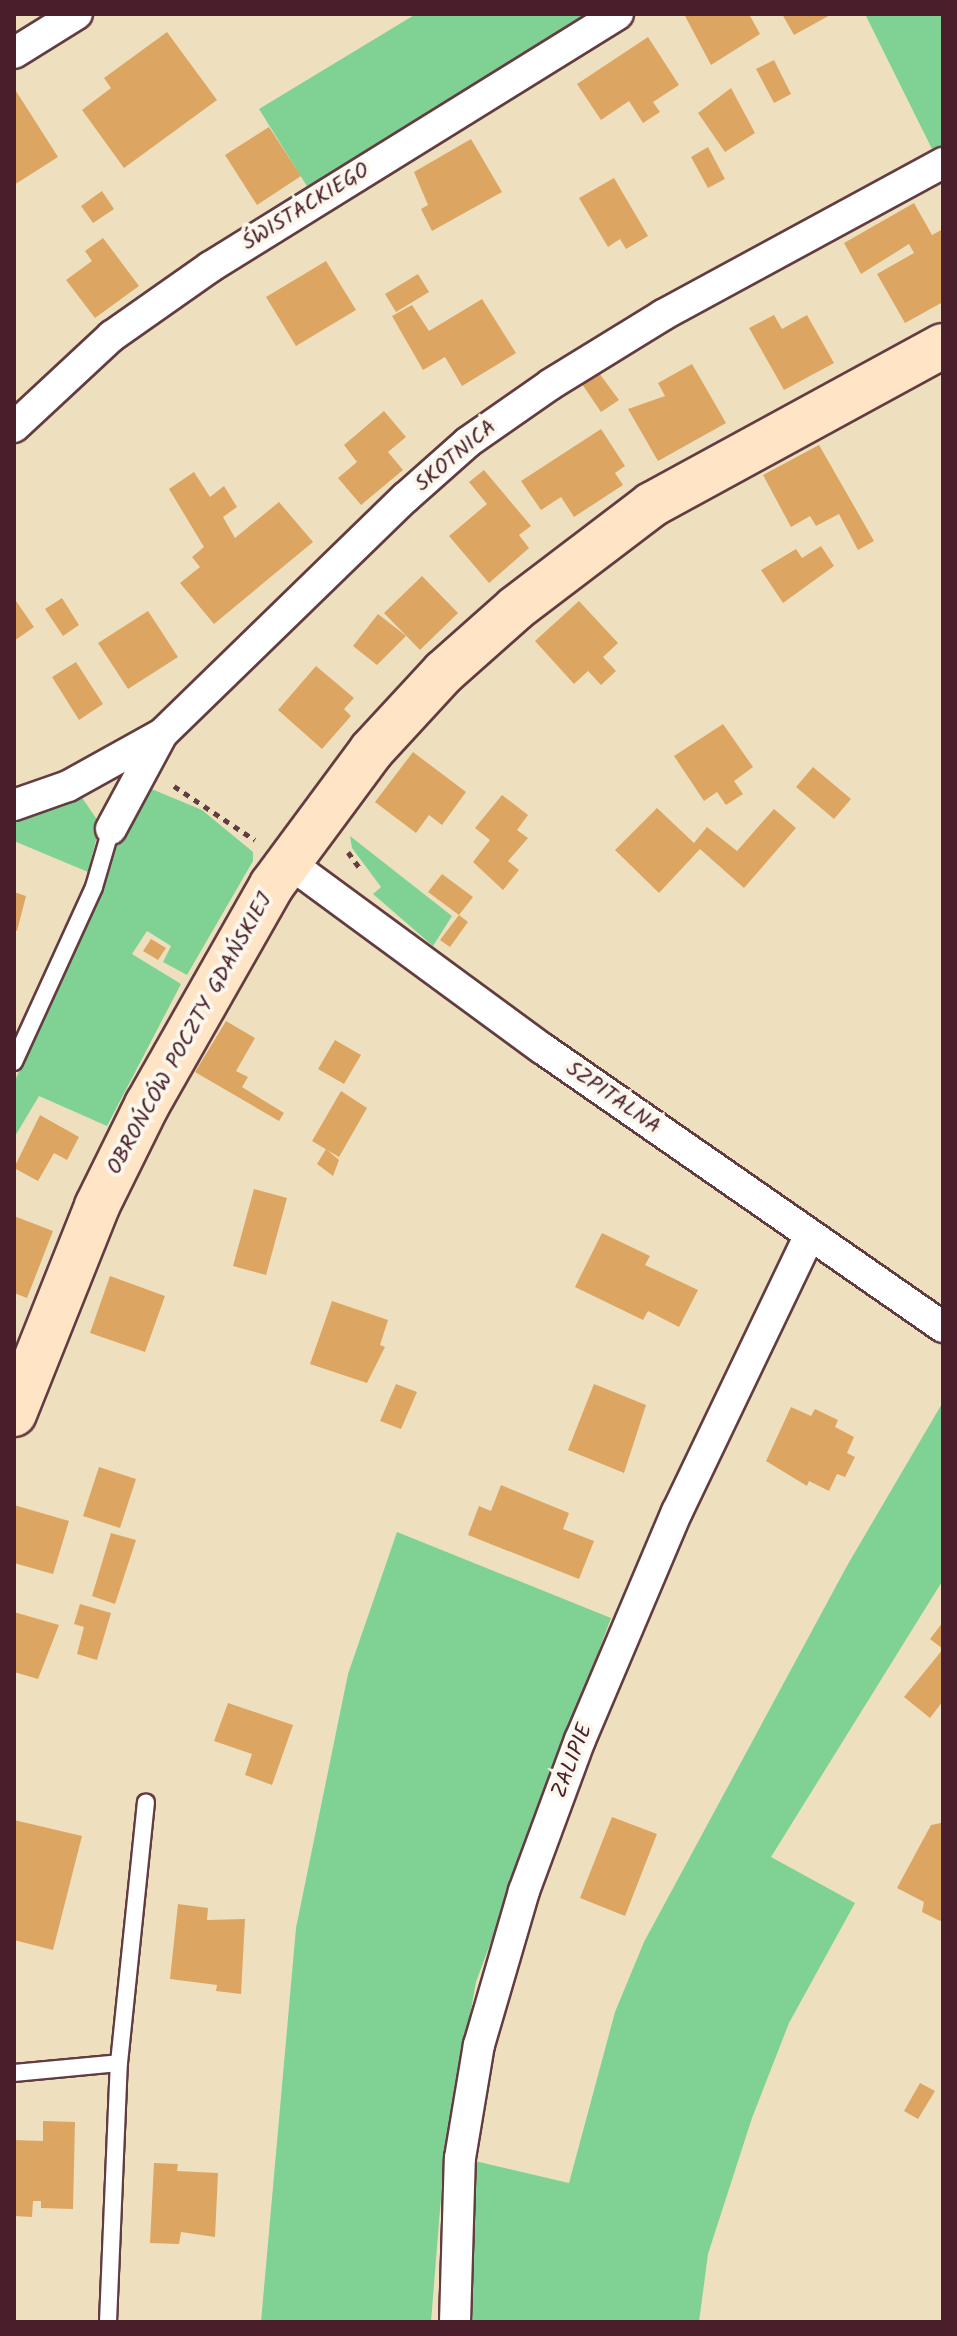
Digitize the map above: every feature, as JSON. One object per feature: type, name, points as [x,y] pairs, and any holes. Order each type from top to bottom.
[{"type":"street","points":[[14,53],[77,14]]},
{"type":"street","name":"ŚWISTACKIEGO","points":[[14,427],[112,336],[210,267],[618,14]]},
{"type":"street","name":"SKOTNICA","points":[[14,805],[68,786],[162,734],[468,442],[663,315],[943,163]]},
{"type":"street","name":"OBROŃCÓW POCZTY GDAŃSKIEJ","points":[[14,1414],[91,1220],[134,1130],[217,978],[277,855],[444,672],[516,608],[651,505],[943,346]]},
{"type":"street","points":[[111,829],[162,734]]},
{"type":"street","name":"SZPITALNA","points":[[277,855],[943,1327]]},
{"type":"street","name":"ZALIPIE","points":[[455,2322],[460,2158],[479,2045],[524,1891],[580,1740],[677,1512],[810,1235]]},
{"type":"lane","points":[[14,1062],[94,887],[111,829]]},
{"type":"lane","points":[[108,2322],[119,2063],[146,1802]]},
{"type":"lane","points":[[14,2073],[119,2063]]},
{"type":"path","points":[[142,770],[194,797],[277,855]]},
{"type":"path","points":[[341,838],[370,883],[350,909]]},
{"type":"green space","points":[[416,14],[592,14],[310,191],[259,109]]},
{"type":"green space","points":[[865,14],[943,14],[943,144],[932,149]]},
{"type":"green space","points":[[142,785],[202,810],[253,852],[253,861],[187,975],[163,962],[171,946],[147,931],[132,954],[181,984],[107,1126],[39,1096],[14,1138],[14,1083]]},
{"type":"green space","points":[[81,796],[100,824],[88,872],[14,841],[14,815]]},
{"type":"green space","points":[[350,836],[452,916],[433,946],[373,894],[381,887],[352,848]]},
{"type":"green space","points":[[943,1402],[943,1580],[771,1857],[855,1903],[789,2023],[752,2118],[708,2254],[699,2322],[472,2322],[475,2161],[569,2183],[615,2012],[644,1942],[848,1564]]},
{"type":"green space","points":[[397,1532],[611,1618],[476,1982],[444,2160],[431,2322],[261,2322],[296,1928],[348,1674]]},
{"type":"building","points":[[684,14],[749,14],[760,34],[711,65]]},
{"type":"building","points":[[782,14],[832,14],[794,35]]},
{"type":"building","points":[[167,32],[217,100],[124,168],[82,110],[111,88],[104,78]]},
{"type":"building","points":[[648,37],[679,85],[653,102],[660,112],[643,123],[629,101],[601,120],[577,84]]},
{"type":"building","points":[[774,60],[791,94],[774,103],[756,69]]},
{"type":"building","points":[[731,88],[755,133],[725,152],[698,113]]},
{"type":"building","points":[[16,91],[58,157],[14,185],[14,93]]},
{"type":"building","points":[[269,127],[301,176],[257,205],[225,155]]},
{"type":"building","points":[[471,139],[502,192],[432,231],[421,209],[428,205],[414,172]]},
{"type":"building","points":[[708,147],[725,179],[708,188],[691,157]]},
{"type":"building","points":[[614,178],[648,236],[626,249],[620,239],[608,247],[579,198]]},
{"type":"building","points":[[102,191],[114,209],[93,223],[81,206]]},
{"type":"building","points":[[914,203],[932,235],[943,229],[943,302],[905,323],[877,274],[914,253],[909,244],[861,274],[844,243]]},
{"type":"building","points":[[103,238],[139,286],[95,318],[66,280],[92,261],[85,251]]},
{"type":"building","points":[[326,261],[356,310],[296,346],[266,297]]},
{"type":"building","points":[[418,274],[429,292],[396,312],[385,294]]},
{"type":"building","points":[[482,299],[516,353],[462,386],[445,357],[423,370],[392,316],[412,305],[429,331]]},
{"type":"building","points":[[774,315],[782,329],[807,315],[834,363],[784,390],[749,328]]},
{"type":"building","points":[[692,364],[726,423],[658,461],[628,409],[665,396],[658,383]]},
{"type":"building","points":[[599,373],[619,400],[601,412],[582,384]]},
{"type":"building","points":[[384,411],[406,437],[388,452],[403,470],[361,505],[338,478],[357,462],[344,445]]},
{"type":"building","points":[[601,429],[625,466],[615,473],[623,485],[574,517],[561,497],[541,510],[521,481]]},
{"type":"building","points":[[819,445],[874,541],[858,550],[839,514],[816,526],[810,516],[791,527],[763,475]]},
{"type":"building","points":[[484,470],[531,526],[519,535],[529,548],[489,583],[449,536],[487,504],[469,482]]},
{"type":"building","points":[[194,472],[210,497],[224,486],[237,507],[223,517],[235,538],[279,502],[313,542],[214,624],[180,583],[200,567],[192,557],[204,547],[169,489]]},
{"type":"building","points":[[821,546],[834,566],[783,603],[761,570],[796,549],[802,558]]},
{"type":"building","points":[[422,576],[458,613],[420,650],[384,613]]},
{"type":"building","points":[[14,598],[34,627],[14,641]]},
{"type":"building","points":[[62,598],[79,625],[63,636],[45,609]]},
{"type":"building","points":[[579,601],[618,643],[603,657],[616,671],[601,685],[588,671],[574,684],[535,641]]},
{"type":"building","points":[[148,611],[178,657],[128,689],[98,643]]},
{"type":"building","points":[[378,614],[406,636],[377,665],[353,646]]},
{"type":"building","points":[[76,662],[103,704],[79,720],[52,677]]},
{"type":"building","points":[[316,666],[354,698],[344,709],[351,716],[322,749],[278,710]]},
{"type":"building","points":[[723,724],[753,767],[734,781],[743,794],[726,805],[717,792],[704,801],[674,756]]},
{"type":"building","points":[[413,752],[466,792],[442,825],[429,815],[416,833],[375,802]]},
{"type":"building","points":[[813,767],[851,799],[834,819],[796,787]]},
{"type":"building","points":[[502,795],[528,815],[517,830],[528,838],[508,861],[519,870],[503,890],[473,862],[490,840],[475,828]]},
{"type":"building","points":[[657,808],[694,843],[707,827],[737,851],[774,809],[796,828],[744,888],[700,849],[659,893],[615,850]]},
{"type":"building","points":[[442,874],[473,897],[459,915],[428,892]]},
{"type":"building","points":[[14,892],[26,896],[17,931],[14,930]]},
{"type":"building","points":[[459,915],[468,922],[450,947],[440,940]]},
{"type":"building","points":[[151,939],[166,948],[158,960],[143,951]]},
{"type":"building","points":[[226,1021],[255,1038],[236,1071],[248,1077],[242,1087],[284,1113],[279,1121],[195,1072]]},
{"type":"building","points":[[335,1040],[361,1055],[344,1084],[318,1069]]},
{"type":"building","points":[[341,1091],[367,1108],[339,1157],[312,1141]]},
{"type":"building","points":[[40,1115],[79,1137],[67,1160],[54,1153],[38,1181],[14,1168]]},
{"type":"building","points":[[326,1149],[339,1160],[333,1176],[317,1164]]},
{"type":"building","points":[[254,1189],[287,1198],[266,1275],[233,1266]]},
{"type":"building","points":[[14,1216],[53,1231],[27,1298],[14,1293]]},
{"type":"building","points":[[602,1233],[650,1256],[645,1265],[698,1290],[679,1327],[648,1311],[643,1320],[575,1287]]},
{"type":"building","points":[[110,1276],[165,1296],[145,1352],[90,1333]]},
{"type":"building","points":[[332,1301],[388,1320],[380,1345],[385,1347],[367,1383],[310,1364]]},
{"type":"building","points":[[396,1384],[417,1392],[401,1429],[380,1421]]},
{"type":"building","points":[[594,1384],[646,1405],[624,1473],[568,1450]]},
{"type":"building","points":[[791,1407],[811,1416],[815,1409],[838,1420],[835,1427],[854,1437],[847,1453],[855,1457],[845,1477],[837,1474],[829,1491],[809,1481],[807,1486],[766,1461]]},
{"type":"building","points":[[99,1467],[136,1479],[120,1528],[83,1516]]},
{"type":"building","points":[[501,1485],[569,1513],[563,1529],[594,1541],[579,1579],[468,1535],[479,1506],[491,1511]]},
{"type":"building","points":[[14,1505],[69,1521],[53,1574],[14,1563]]},
{"type":"building","points":[[111,1533],[136,1540],[115,1604],[92,1596]]},
{"type":"building","points":[[80,1604],[111,1613],[97,1660],[77,1654],[84,1627],[74,1624]]},
{"type":"building","points":[[14,1612],[59,1625],[38,1679],[14,1672]]},
{"type":"building","points":[[943,1622],[943,1649],[930,1639]]},
{"type":"building","points":[[943,1649],[943,1701],[930,1718],[904,1697]]},
{"type":"building","points":[[228,1703],[293,1725],[272,1785],[245,1775],[252,1754],[214,1741]]},
{"type":"building","points":[[612,1817],[657,1834],[625,1916],[580,1898]]},
{"type":"building","points":[[14,1820],[82,1836],[53,1950],[14,1940]]},
{"type":"building","points":[[941,1823],[943,1919],[940,1921],[922,1912],[924,1902],[897,1888],[931,1825]]},
{"type":"building","points":[[178,1904],[208,1908],[207,1920],[245,1919],[241,1994],[216,1991],[217,1985],[170,1979]]},
{"type":"building","points":[[920,2083],[935,2091],[918,2119],[904,2111]]},
{"type":"building","points":[[43,2121],[75,2122],[73,2209],[41,2208],[41,2201],[33,2201],[32,2217],[14,2216],[14,2140],[43,2141]]},
{"type":"building","points":[[154,2163],[178,2164],[177,2171],[218,2173],[215,2237],[181,2232],[179,2244],[150,2243]]}]
